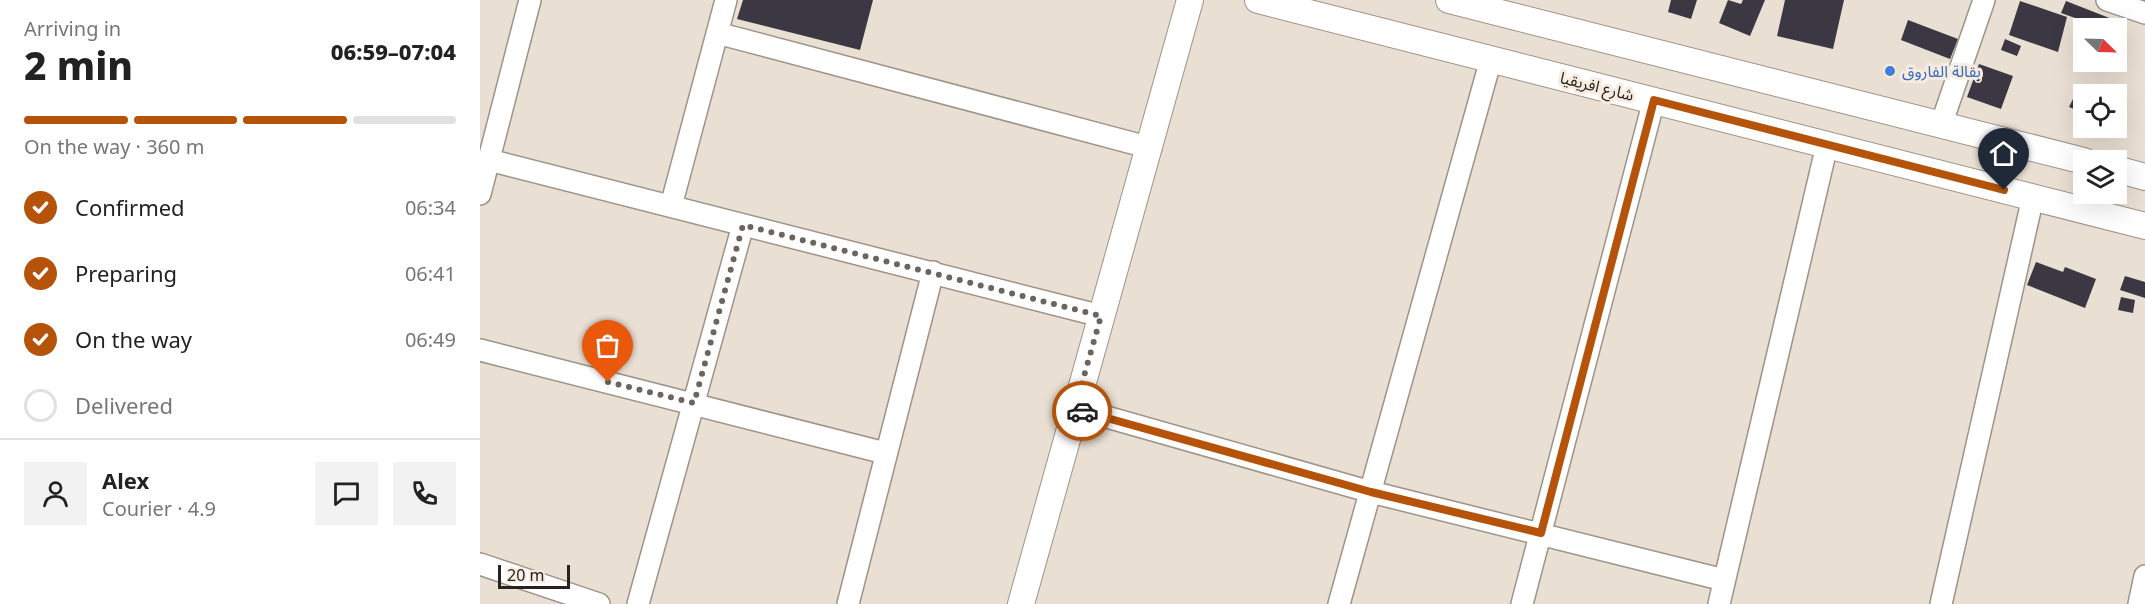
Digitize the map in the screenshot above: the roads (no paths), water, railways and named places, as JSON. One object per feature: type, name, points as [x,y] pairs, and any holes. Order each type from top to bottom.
[{"type":"street","points":[[480,194],[530,0]]},
{"type":"street","points":[[671,206],[726,0]]},
{"type":"street","points":[[1022,604],[1101,316],[1151,148],[1190,0]]},
{"type":"street","name":"شارع افريقيا","points":[[1258,0],[2145,225]]},
{"type":"street","points":[[1449,0],[1479,4],[2073,158]]},
{"type":"street","points":[[1941,125],[1984,0]]},
{"type":"street","points":[[2107,0],[2145,13]]},
{"type":"street","points":[[717,33],[1151,148]]},
{"type":"street","points":[[1339,604],[1491,59]]},
{"type":"street","points":[[1522,604],[1654,100]]},
{"type":"street","points":[[1719,604],[1827,145]]},
{"type":"street","points":[[489,160],[1101,316]]},
{"type":"street","points":[[2127,172],[2145,177]]},
{"type":"street","points":[[1941,604],[2033,197]]},
{"type":"street","points":[[638,604],[743,225]]},
{"type":"street","points":[[848,604],[933,272]]},
{"type":"street","points":[[480,350],[885,453]]},
{"type":"street","points":[[1075,408],[1371,492],[1724,580]]},
{"type":"street","points":[[480,564],[599,604]]},
{"type":"street","points":[[2139,604],[2145,576]]},
{"type":"place","name":"بقالة الفاروق","points":[[1890,71]]}]
